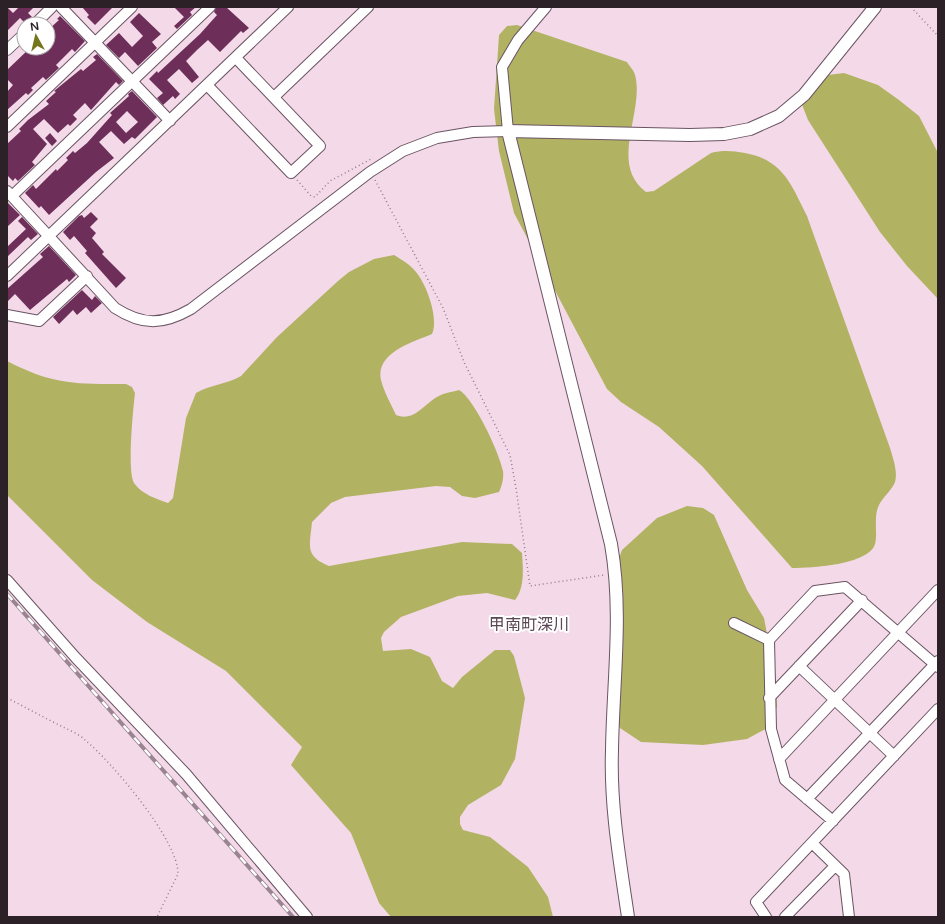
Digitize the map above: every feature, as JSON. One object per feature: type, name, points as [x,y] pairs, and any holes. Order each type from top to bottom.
[{"type":"street","points":[[42,16],[52,7]]},
{"type":"street","points":[[61,7],[170,121]]},
{"type":"street","points":[[7,127],[132,7]]},
{"type":"street","points":[[210,7],[133,81],[10,194],[115,308],[125,314],[144,321],[165,321],[191,309],[370,172],[403,151],[437,138],[473,132],[508,131],[690,135],[724,134],[750,129],[779,116],[804,95],[875,7]]},
{"type":"street","points":[[7,276],[288,7]]},
{"type":"street","points":[[274,97],[368,7]]},
{"type":"street","points":[[546,7],[518,40],[502,67],[508,131],[611,544],[616,574],[617,633],[612,752],[614,817],[628,917]]},
{"type":"street","points":[[7,50],[16,42]]},
{"type":"street","points":[[207,85],[291,173],[320,146],[236,58]]},
{"type":"street","points":[[7,315],[39,321],[87,276]]},
{"type":"street","points":[[7,580],[76,658],[186,774],[307,917]]},
{"type":"street","points":[[807,799],[937,664],[897,633],[862,600],[845,587],[815,591],[769,640],[769,698],[771,729],[785,780],[807,799],[833,821]]},
{"type":"street","points":[[779,759],[938,590]]},
{"type":"street","points":[[769,698],[862,600]]},
{"type":"street","points":[[734,623],[769,640]]},
{"type":"street","points":[[799,666],[894,756]]},
{"type":"street","points":[[766,917],[756,902],[894,756],[934,720],[938,709]]},
{"type":"street","points":[[812,843],[844,874],[849,917]]},
{"type":"street","points":[[785,917],[835,866]]},
{"type":"path","points":[[911,7],[938,36]]},
{"type":"path","points":[[291,173],[311,196],[315,197],[338,176],[378,156]]},
{"type":"path","points":[[370,172],[443,308],[464,362],[510,455],[530,586],[616,574]]},
{"type":"path","points":[[7,698],[84,739],[116,771],[151,816],[176,857],[178,866],[176,879],[157,917]]},
{"type":"green space","points":[[517,25],[627,62],[633,70],[637,89],[636,105],[628,152],[630,167],[635,180],[646,192],[654,191],[711,153],[724,151],[745,153],[758,156],[768,161],[784,175],[790,184],[807,216],[895,465],[895,482],[877,510],[875,544],[870,551],[862,557],[838,564],[792,568],[702,466],[659,427],[621,402],[607,389],[514,213],[499,151],[494,109],[499,35],[507,26]]},
{"type":"green space","points":[[844,73],[878,85],[919,116],[938,153],[938,299],[907,266],[880,232],[808,120],[801,102],[828,75]]},
{"type":"green space","points":[[394,255],[406,262],[416,272],[424,285],[431,302],[434,328],[432,334],[397,350],[389,356],[384,363],[381,371],[381,380],[388,398],[396,415],[402,417],[418,412],[439,396],[459,390],[472,404],[492,440],[503,471],[502,485],[499,492],[475,498],[462,496],[450,487],[436,486],[345,497],[331,503],[312,522],[310,549],[316,558],[329,566],[462,542],[512,544],[522,553],[522,584],[515,600],[487,593],[458,596],[401,617],[384,632],[381,638],[383,651],[411,649],[430,657],[442,681],[453,688],[462,677],[495,650],[510,650],[514,656],[525,698],[515,759],[501,785],[468,805],[460,817],[460,824],[463,830],[490,837],[528,867],[548,897],[553,917],[391,917],[379,903],[351,833],[291,765],[302,747],[226,671],[147,622],[92,580],[7,495],[7,361],[38,375],[65,382],[126,384],[132,387],[135,393],[131,454],[132,476],[134,483],[145,493],[168,503],[173,498],[186,418],[196,393],[241,376],[277,337],[349,272],[374,259]]},
{"type":"green space","points":[[687,506],[703,508],[714,515],[747,590],[764,618],[776,682],[777,706],[771,726],[747,739],[703,745],[641,742],[620,728],[610,706],[616,566],[622,550],[657,518]]},
{"type":"building","points":[[7,7],[13,13],[19,7],[34,7],[28,13],[31,16],[16,16],[16,22],[7,31]]},
{"type":"building","points":[[82,7],[113,7],[95,25],[87,17],[89,15]]},
{"type":"building","points":[[174,7],[196,7],[190,12],[192,15],[177,29],[174,26],[184,17]]},
{"type":"building","points":[[216,7],[226,7],[249,28],[243,33],[241,31],[220,52],[208,40],[186,61],[199,77],[192,83],[179,69],[167,80],[180,94],[175,99],[173,96],[163,105],[157,98],[163,93],[149,79],[157,71],[158,73],[200,34],[217,15],[214,12]]},
{"type":"building","points":[[139,13],[161,34],[152,42],[157,48],[138,66],[125,52],[119,58],[106,45],[119,33],[132,47],[143,36],[130,22]]},
{"type":"building","points":[[60,16],[85,41],[75,52],[72,49],[56,65],[59,68],[46,80],[43,77],[31,88],[33,90],[28,95],[26,93],[7,110],[7,92],[13,85],[7,79],[7,70],[22,56],[56,56],[56,23],[59,20],[57,19]]},
{"type":"building","points":[[97,54],[123,81],[119,85],[116,82],[91,110],[85,103],[73,115],[77,119],[70,126],[68,124],[58,133],[44,119],[33,129],[47,144],[32,162],[35,165],[18,181],[15,178],[13,181],[7,175],[7,144],[21,131],[19,129],[28,120],[49,104],[46,101],[56,92],[54,91],[81,69],[83,71],[96,60],[93,57]]},
{"type":"building","points":[[132,91],[157,117],[135,139],[132,137],[124,144],[111,131],[99,142],[114,158],[96,172],[49,215],[41,206],[39,208],[25,193],[33,185],[36,189],[56,169],[57,171],[68,160],[66,158],[73,151],[75,153],[87,143],[112,115],[110,113],[129,96],[128,94]],"holes":[[[127,111],[138,122],[126,133],[116,122]]]},
{"type":"building","points":[[50,133],[57,141],[52,146],[45,138]]},
{"type":"building","points":[[7,202],[20,215],[7,227]]},
{"type":"building","points":[[91,212],[98,219],[90,227],[96,233],[92,238],[104,252],[102,254],[126,278],[116,288],[85,253],[87,251],[74,236],[70,240],[63,232],[79,216],[82,215],[84,218]]},
{"type":"building","points":[[22,217],[38,234],[31,240],[28,237],[7,257],[7,247],[26,229],[18,221]]},
{"type":"building","points":[[49,246],[76,275],[69,282],[67,279],[30,310],[15,294],[7,302],[7,289],[43,257],[40,254]]},
{"type":"building","points":[[82,290],[92,300],[95,296],[102,303],[91,313],[86,307],[77,315],[73,310],[59,324],[53,317]]},
{"type":"railway","points":[[7,594],[293,917]]},
{"type":"district","name":"甲南町深川","points":[[529,625]]}]
